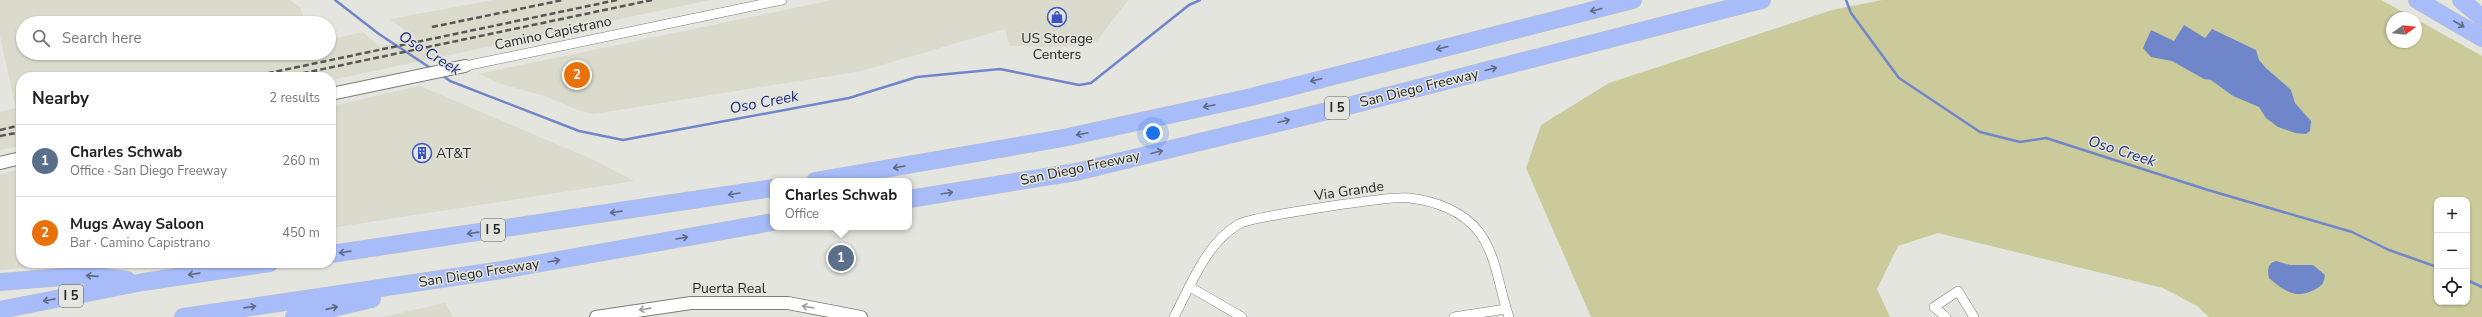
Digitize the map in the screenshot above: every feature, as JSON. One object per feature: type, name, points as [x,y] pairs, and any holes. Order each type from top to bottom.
[{"type":"highway","name":"I 5","points":[[832,178],[1063,138],[1247,98],[1633,0]]},
{"type":"highway","name":"San Diego Freeway","points":[[912,199],[1076,172],[1340,108],[1762,0]]},
{"type":"highway","points":[[2417,0],[2482,38]]},
{"type":"highway","points":[[2461,0],[2482,18]]},
{"type":"highway","name":"I 5","points":[[336,253],[770,188]]},
{"type":"highway","name":"San Diego Freeway","points":[[183,317],[502,270],[770,223]]},
{"type":"highway","name":"I 5","points":[[0,310],[143,282],[237,268]]},
{"type":"highway","points":[[294,317],[502,270]]},
{"type":"highway","points":[[0,282],[88,275],[143,282]]},
{"type":"street","name":"Camino Capistrano","points":[[336,93],[782,0]]},
{"type":"street","points":[[0,163],[16,159]]},
{"type":"street","name":"Via Grande","points":[[1174,317],[1215,243],[1240,224],[1272,216],[1408,197],[1436,203],[1456,213],[1478,231],[1490,249],[1508,313]]},
{"type":"street","points":[[1190,287],[1242,317]]},
{"type":"street","points":[[1946,317],[1934,307],[1958,291],[1974,317]]},
{"type":"street","name":"Puerta Real","points":[[596,317],[691,303],[788,303],[860,317]]},
{"type":"street","points":[[1454,317],[1508,313]]},
{"type":"shaded area","points":[[0,0],[290,0],[301,8],[303,16],[16,16],[16,60],[336,60],[336,38],[363,32],[380,47],[415,38],[390,19],[493,0],[710,0],[336,79],[336,72],[16,72],[16,108],[0,36]]},
{"type":"shaded area","points":[[832,0],[1128,0],[1097,41],[1068,47],[1009,46],[1005,29],[861,71],[594,114],[580,111],[545,96],[504,85],[478,74]]},
{"type":"shaded area","points":[[420,86],[594,160],[634,181],[336,227],[336,105]]},
{"type":"shaded area","points":[[16,108],[16,147],[0,150],[0,112]]},
{"type":"shaded area","points":[[16,171],[16,268],[25,268],[0,270],[0,174]]},
{"type":"shaded area","points":[[445,303],[453,317],[382,317]]},
{"type":"green space","points":[[1882,0],[2381,0],[2403,12],[2386,12],[2386,48],[2422,48],[2422,22],[2482,56],[2482,317],[2209,317],[2197,306],[2163,288],[1938,233],[1898,246],[1877,289],[1890,317],[1591,317],[1526,168],[1541,125],[1609,83],[1832,10]]},
{"type":"water","points":[[2184,25],[2205,38],[2212,29],[2256,50],[2259,60],[2266,68],[2291,90],[2295,103],[2311,121],[2310,131],[2306,134],[2295,133],[2278,127],[2266,118],[2259,107],[2233,96],[2211,80],[2204,79],[2172,61],[2151,57],[2143,48],[2151,30],[2174,41]]},
{"type":"water","points":[[2276,261],[2290,265],[2313,265],[2325,275],[2323,282],[2319,287],[2307,293],[2296,294],[2285,290],[2269,278],[2269,267],[2271,263]]},
{"type":"waterway","name":"Oso Creek","points":[[335,0],[379,34],[432,69]]},
{"type":"waterway","name":"Oso Creek","points":[[442,75],[450,81],[579,131],[623,140],[849,98],[917,77],[1000,69],[1079,85],[1091,83],[1189,5],[1200,0]]},
{"type":"waterway","name":"Oso Creek","points":[[1846,0],[1851,13],[1899,78],[1980,132],[2020,142],[2046,138],[2208,190],[2352,232],[2389,250],[2434,266]]},
{"type":"waterway","name":"Oso Creek","points":[[2470,281],[2482,287]]},
{"type":"railway","points":[[432,27],[563,0]]},
{"type":"railway","points":[[336,59],[617,0]]},
{"type":"railway","points":[[309,72],[652,0]]},
{"type":"railway","points":[[274,72],[331,60]]},
{"type":"railway","points":[[0,130],[16,126]]},
{"type":"railway","points":[[0,136],[16,133]]},
{"type":"place","name":"US Storage Centers","points":[[1057,17]]},
{"type":"place","name":"Mugs Away Saloon","points":[[577,75]]},
{"type":"place","name":"AT&T","points":[[422,153]]},
{"type":"place","name":"Charles Schwab","points":[[841,258]]}]
